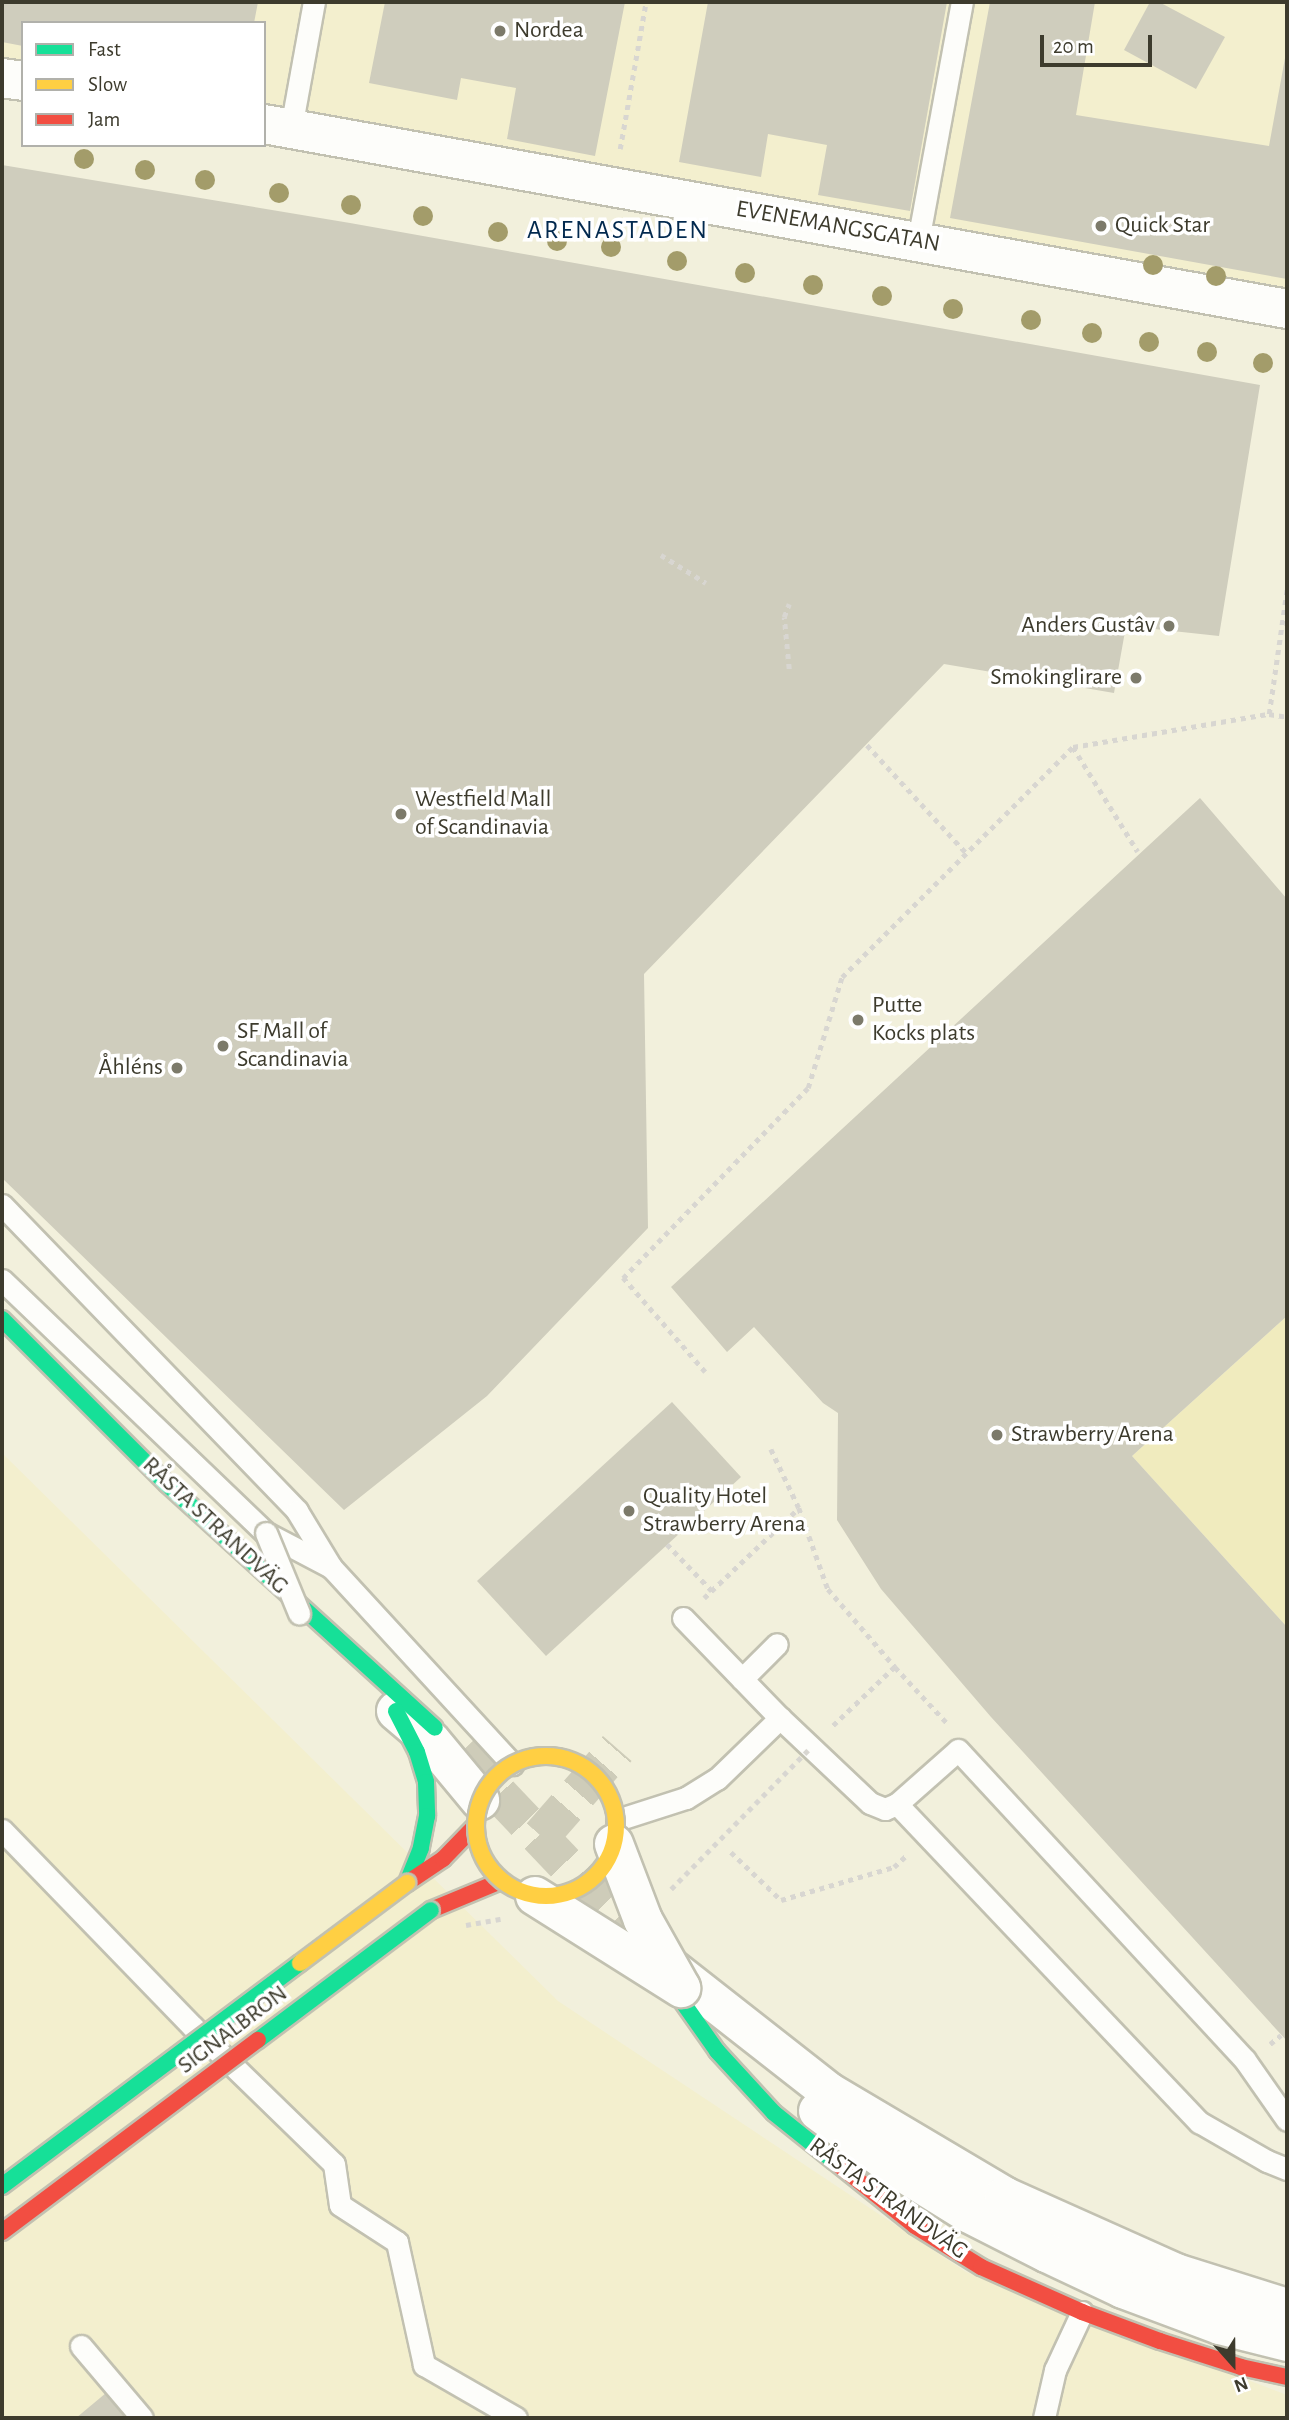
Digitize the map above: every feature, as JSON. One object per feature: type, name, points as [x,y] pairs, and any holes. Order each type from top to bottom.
[{"type":"street","points":[[2,78],[21,81]]},
{"type":"street","name":"EVENEMANGSGATAN","points":[[277,126],[1287,309]]},
{"type":"street","name":"RÅSTA STRANDVÄG","points":[[2,1318],[167,1484],[435,1728]]},
{"type":"street","name":"RÅSTA STRANDVÄG","points":[[2,1341],[241,1572],[299,1613],[396,1710],[431,1741],[462,1775],[477,1813]]},
{"type":"street","points":[[396,1710],[417,1752],[426,1783],[428,1816],[424,1838],[407,1883]]},
{"type":"street","points":[[534,1756],[557,1756],[579,1764],[598,1778],[611,1798],[615,1832],[603,1867],[584,1885],[561,1896],[535,1896],[517,1891],[501,1881],[487,1865],[478,1847],[477,1813],[493,1780],[512,1764],[534,1756]]},
{"type":"street","name":"SIGNALBRON","points":[[2,2186],[407,1883],[443,1859],[477,1813]]},
{"type":"street","name":"RÅSTA STRANDVÄG","points":[[615,1832],[643,1920],[681,1988]]},
{"type":"street","name":"SIGNALBRON","points":[[2,2232],[431,1910],[501,1881]]},
{"type":"street","name":"RÅSTA STRANDVÄG","points":[[535,1896],[681,1988],[732,2039],[806,2102],[891,2165],[968,2213],[1123,2289],[1220,2325],[1287,2342]]},
{"type":"street","name":"RÅSTA STRANDVÄG","points":[[644,1947],[829,2092],[1004,2196],[1175,2273],[1287,2308]]},
{"type":"street","name":"RÅSTA STRANDVÄG","points":[[644,1947],[717,2051],[775,2113],[821,2153],[915,2226],[981,2267],[1082,2312],[1241,2367],[1287,2377]]},
{"type":"lane","points":[[277,126],[314,2]]},
{"type":"lane","points":[[918,241],[962,2]]},
{"type":"lane","points":[[2,1205],[297,1511],[331,1567],[512,1764]]},
{"type":"lane","points":[[2,1280],[266,1533],[331,1567]]},
{"type":"lane","points":[[266,1533],[299,1613]]},
{"type":"lane","points":[[684,1618],[780,1718],[815,1743],[870,1803],[885,1809],[897,1804],[958,1750],[1245,2060],[1287,2120]]},
{"type":"lane","points":[[742,1679],[777,1644]]},
{"type":"lane","points":[[615,1832],[686,1798],[718,1779],[780,1718]]},
{"type":"lane","points":[[897,1804],[1199,2122],[1267,2161],[1287,2169]]},
{"type":"lane","points":[[2,1830],[191,2026],[334,2164],[340,2205],[397,2242],[424,2365],[516,2418]]},
{"type":"lane","points":[[1044,2418],[1055,2370],[1082,2312]]},
{"type":"lane","points":[[81,2346],[142,2418]]},
{"type":"path","points":[[618,161],[646,2]]},
{"type":"path","points":[[660,555],[706,583]]},
{"type":"path","points":[[1269,714],[1287,589]]},
{"type":"path","points":[[789,604],[784,617],[789,669]]},
{"type":"path","points":[[705,1372],[623,1278],[808,1088],[842,977],[968,855],[1073,747],[1269,714],[1287,717]]},
{"type":"path","points":[[867,744],[968,855]]},
{"type":"path","points":[[1073,747],[1138,852]]},
{"type":"path","points":[[771,1449],[799,1508],[828,1589],[895,1667],[829,1730]]},
{"type":"path","points":[[684,1618],[799,1508]]},
{"type":"path","points":[[667,1544],[712,1591]]},
{"type":"path","points":[[731,1852],[781,1900],[894,1867]]},
{"type":"shaded area","points":[[2,2],[1287,2],[1287,312],[266,133],[266,21],[21,21],[21,99],[2,96]]},
{"type":"shaded area","points":[[1287,1316],[1287,1627],[1132,1456]]},
{"type":"shaded area","points":[[2,1453],[558,2001],[966,2272],[1287,2395],[1287,2418],[2,2418]]},
{"type":"building","points":[[2,2],[258,2],[254,21],[21,21],[21,46],[2,42]]},
{"type":"building","points":[[385,2],[625,2],[595,156],[507,139],[516,88],[461,78],[457,100],[369,83]]},
{"type":"building","points":[[708,2],[947,2],[910,211],[818,195],[827,145],[768,134],[761,177],[679,162]]},
{"type":"building","points":[[990,2],[1095,2],[1076,115],[1269,146],[1287,47],[1287,279],[950,218]]},
{"type":"building","points":[[1150,2],[1159,2],[1225,37],[1196,89],[1124,50]]},
{"type":"building","name":"Westfield Mall of Scandinavia","points":[[2,165],[350,223],[1260,385],[1219,636],[1126,626],[1114,693],[944,664],[644,974],[648,1228],[487,1396],[344,1510],[2,1178]]},
{"type":"building","name":"Strawberry Arena","points":[[1200,798],[1287,899],[1287,1316],[1132,1456],[1287,1627],[1287,2041],[991,1717],[881,1589],[837,1520],[838,1413],[823,1403],[754,1327],[727,1352],[671,1287]]},
{"type":"building","name":"Quality Hotel Strawberry Arena","points":[[672,1402],[741,1477],[546,1656],[477,1581]]},
{"type":"building","points":[[106,2393],[127,2418],[76,2418]]},
{"type":"tunnel","points":[[541,1836],[617,1749]]},
{"type":"tunnel","points":[[460,1753],[644,1947]]},
{"type":"traffic: fast","points":[[2,1319],[167,1484],[435,1728]]},
{"type":"traffic: fast","points":[[396,1711],[417,1752],[426,1782],[427,1816],[421,1848],[407,1883]]},
{"type":"traffic: fast","points":[[258,2040],[431,1910]]},
{"type":"traffic: fast","points":[[2,2186],[300,1963]]},
{"type":"traffic: fast","points":[[655,1963],[717,2051],[774,2113],[834,2161]]},
{"type":"traffic: jam","points":[[407,1883],[443,1859],[475,1826]]},
{"type":"traffic: jam","points":[[431,1910],[501,1881]]},
{"type":"traffic: jam","points":[[2,2232],[258,2040]]},
{"type":"traffic: jam","points":[[834,2161],[915,2226],[981,2267],[1082,2312],[1160,2341],[1241,2367],[1287,2377]]},
{"type":"traffic: slow","points":[[546,1756],[573,1761],[596,1776],[611,1799],[616,1826],[611,1853],[596,1876],[573,1891],[546,1896],[519,1891],[496,1876],[481,1853],[476,1826],[481,1799],[496,1776],[519,1761],[546,1756]]},
{"type":"traffic: slow","points":[[300,1963],[407,1883]]},
{"type":"place","name":"Nordea","points":[[500,31]]},
{"type":"place","name":"Quick Star","points":[[1101,226]]},
{"type":"place","name":"Anders Gustâv","points":[[1169,626]]},
{"type":"place","name":"Smokinglirare","points":[[1136,678]]},
{"type":"place","name":"Westfield Mall of Scandinavia","points":[[401,814]]},
{"type":"place","name":"Putte Kocks plats","points":[[858,1020]]},
{"type":"place","name":"SF Mall of Scandinavia","points":[[223,1046]]},
{"type":"place","name":"Åhléns","points":[[177,1068]]},
{"type":"place","name":"Strawberry Arena","points":[[997,1435]]},
{"type":"place","name":"Quality Hotel Strawberry Arena","points":[[629,1511]]},
{"type":"district","name":"ARENASTADEN","points":[[618,231]]}]
